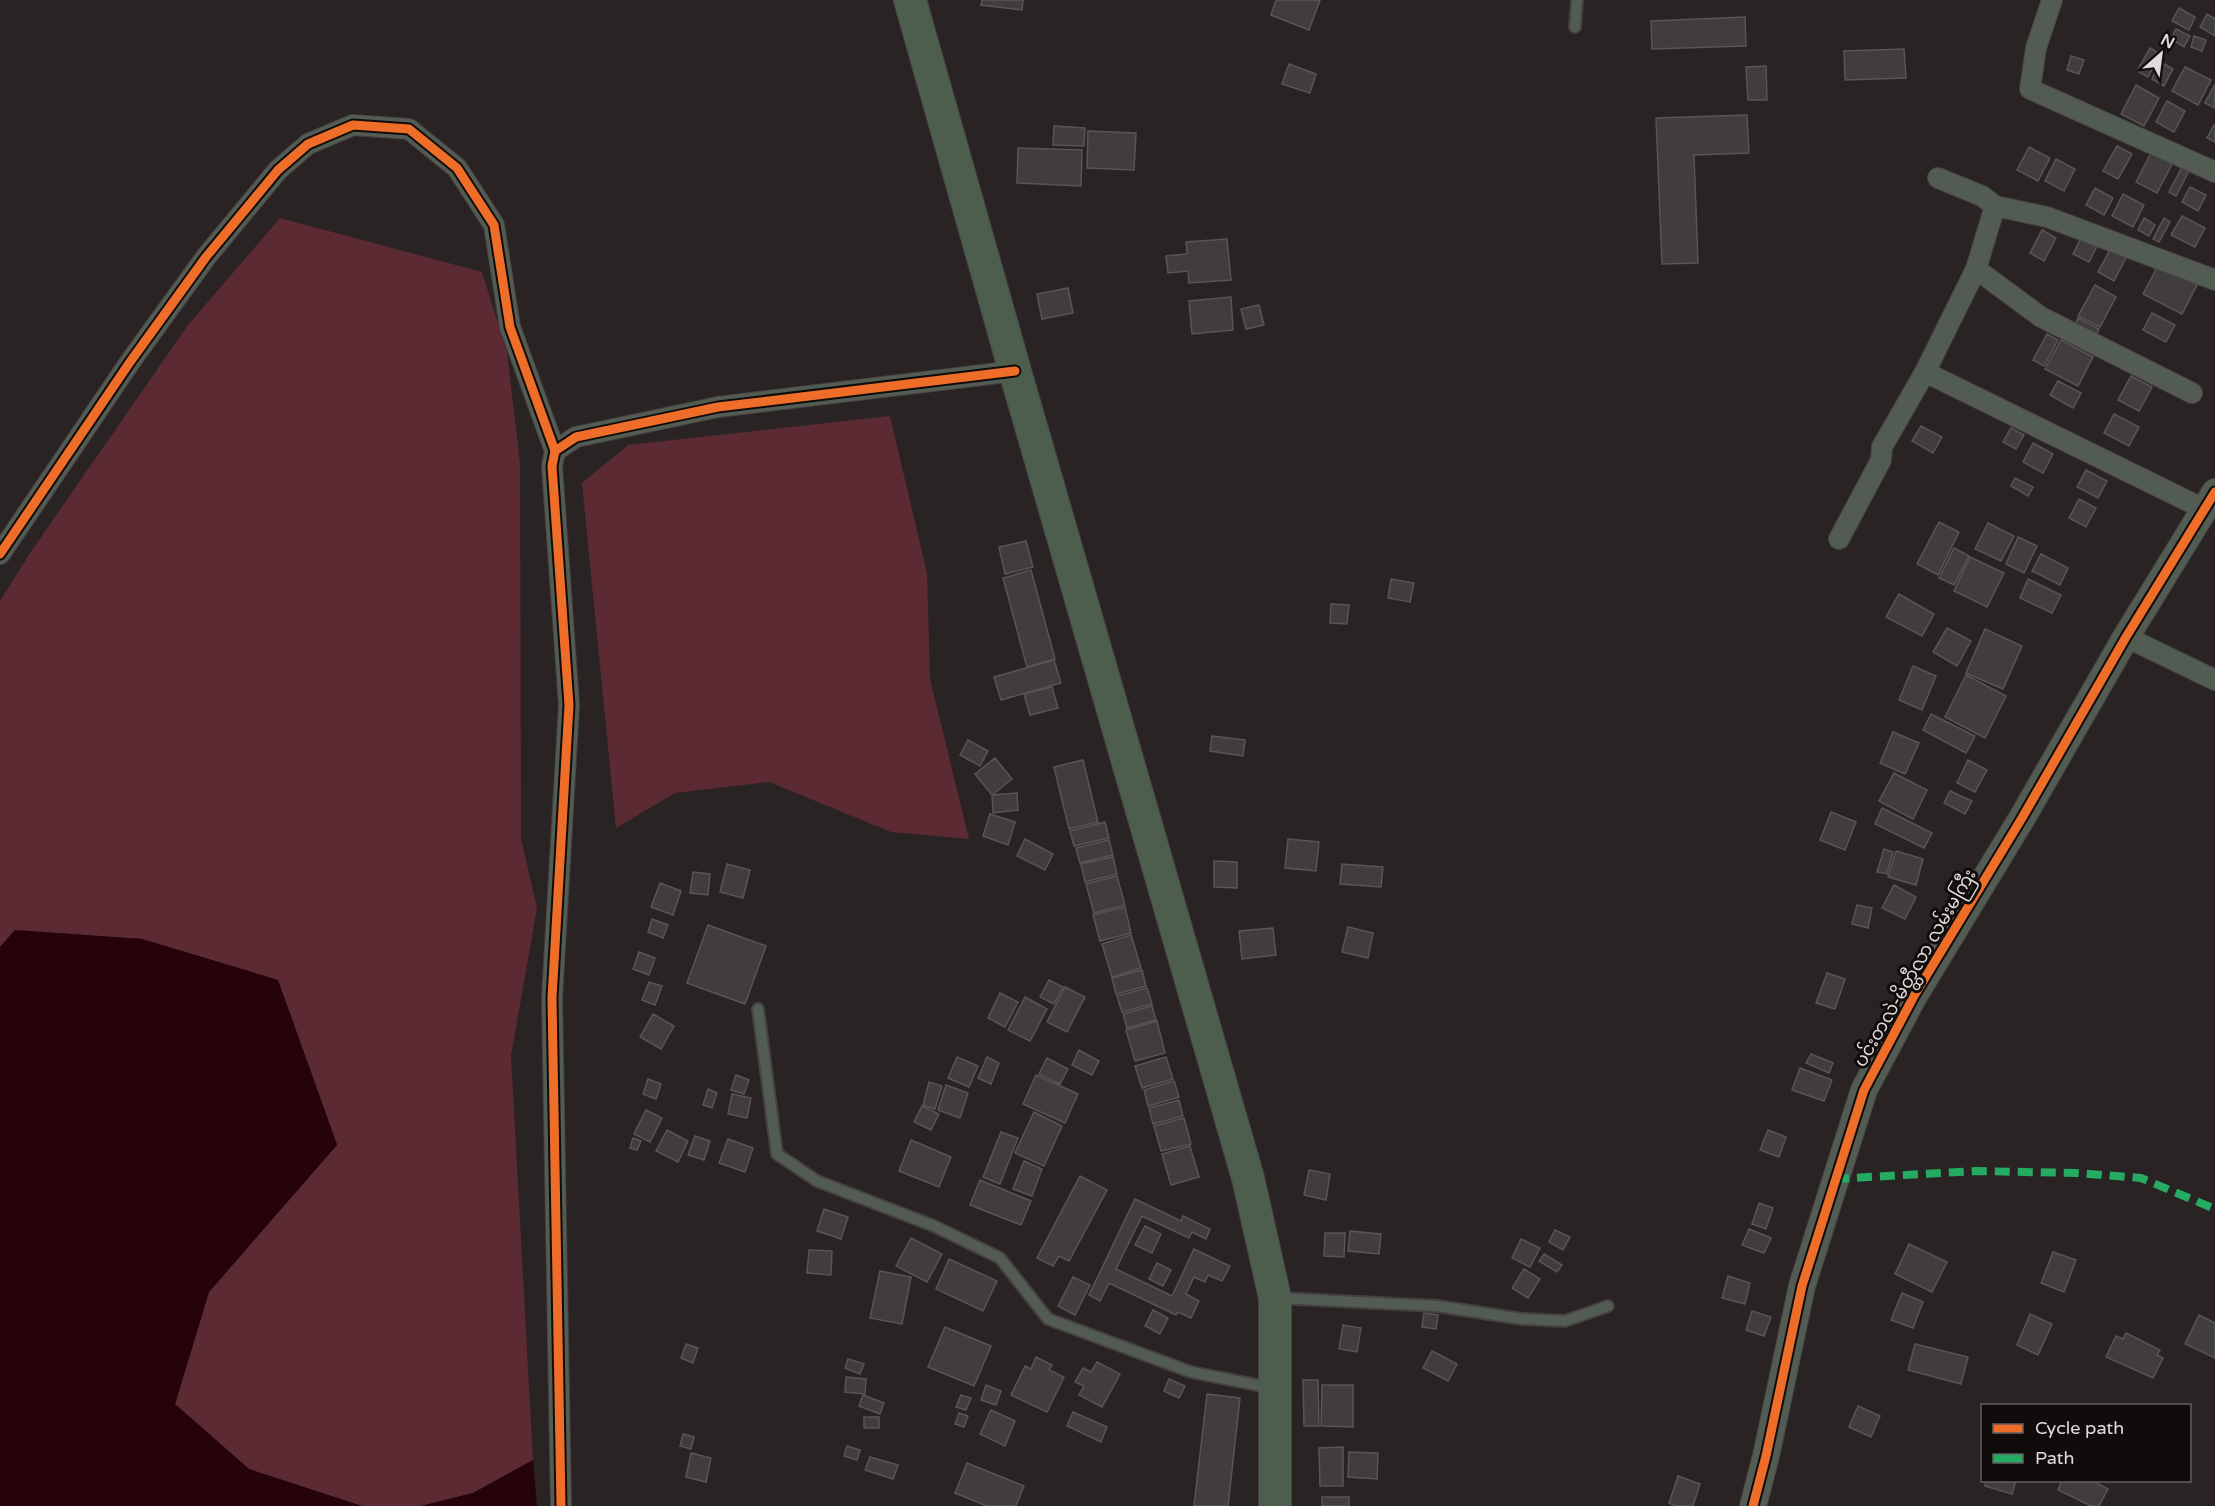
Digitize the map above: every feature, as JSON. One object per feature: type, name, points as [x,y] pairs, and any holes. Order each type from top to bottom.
[{"type":"main road","points":[[910,0],[1248,1178],[1275,1298],[1275,1506]]},
{"type":"street","points":[[2052,0],[2036,48],[2030,89],[2215,172]]},
{"type":"street","points":[[0,554],[130,362],[206,257],[278,170],[308,144],[353,125],[409,129],[457,168],[494,225],[510,327],[555,451],[552,466],[569,705],[552,998],[561,1506]]},
{"type":"street","points":[[1938,178],[1982,196],[1995,206],[2047,216],[2215,280]]},
{"type":"street","points":[[1839,539],[1881,460],[1882,447],[1925,372],[1976,269],[1995,206]]},
{"type":"street","points":[[1976,269],[2041,317],[2192,393]]},
{"type":"street","points":[[555,451],[576,437],[718,407],[1015,371]]},
{"type":"street","points":[[1925,372],[2210,500]]},
{"type":"street","name":"ပင်းတလဲ-မိတ္ထီလာ လမ်းမကြီး","points":[[1753,1506],[1766,1456],[1802,1286],[1864,1090],[1914,996],[2210,500]]},
{"type":"street","points":[[2126,638],[2215,680]]},
{"type":"lane","points":[[1575,27],[1577,0]]},
{"type":"lane","points":[[758,1009],[777,1154],[817,1181],[934,1226],[1000,1258],[1048,1318],[1191,1372],[1275,1388]]},
{"type":"lane","points":[[1275,1298],[1437,1306],[1522,1318],[1565,1321],[1608,1306]]},
{"type":"shaded area","points":[[280,218],[482,272],[507,352],[520,463],[521,838],[537,908],[511,1056],[533,1460],[473,1493],[421,1506],[362,1506],[249,1469],[175,1404],[209,1292],[337,1144],[278,980],[142,939],[15,930],[0,947],[0,601],[32,550],[188,325]]},
{"type":"shaded area","points":[[890,416],[927,573],[930,679],[969,839],[891,832],[769,782],[675,793],[616,828],[582,483],[628,445]]},
{"type":"shaded area","points":[[15,930],[142,939],[278,980],[337,1145],[209,1292],[175,1404],[249,1469],[362,1506],[0,1506],[0,947]]},
{"type":"shaded area","points":[[533,1460],[537,1506],[421,1506],[473,1493]]},
{"type":"building","points":[[982,0],[1023,0],[1022,10],[981,5]]},
{"type":"building","points":[[1276,0],[1320,0],[1309,30],[1271,15]]},
{"type":"building","points":[[2179,8],[2195,17],[2189,30],[2172,21]]},
{"type":"building","points":[[2207,14],[2215,19],[2215,36],[2200,27]]},
{"type":"building","points":[[1745,17],[1746,46],[1652,49],[1651,21]]},
{"type":"building","points":[[2176,29],[2190,36],[2184,47],[2171,39]]},
{"type":"building","points":[[2194,36],[2206,40],[2202,51],[2191,47]]},
{"type":"building","points":[[2150,48],[2160,54],[2148,77],[2137,71]]},
{"type":"building","points":[[1904,49],[1906,78],[1845,80],[1844,51]]},
{"type":"building","points":[[2071,56],[2084,60],[2079,74],[2067,70]]},
{"type":"building","points":[[2161,62],[2173,69],[2164,86],[2152,79]]},
{"type":"building","points":[[1289,64],[1316,74],[1310,93],[1282,84]]},
{"type":"building","points":[[1766,66],[1767,100],[1748,100],[1746,67]]},
{"type":"building","points":[[2185,67],[2211,80],[2198,105],[2172,91]]},
{"type":"building","points":[[2215,84],[2215,108],[2205,103]]},
{"type":"building","points":[[2136,85],[2159,98],[2144,126],[2121,114]]},
{"type":"building","points":[[2167,101],[2185,111],[2174,132],[2156,122]]},
{"type":"building","points":[[1747,115],[1749,153],[1694,155],[1698,263],[1662,264],[1656,118]]},
{"type":"building","points":[[1054,126],[1085,128],[1084,146],[1053,145]]},
{"type":"building","points":[[2215,126],[2215,142],[2207,138]]},
{"type":"building","points":[[1088,131],[1136,133],[1134,170],[1087,168]]},
{"type":"building","points":[[2117,146],[2132,154],[2118,179],[2103,171]]},
{"type":"building","points":[[2029,147],[2050,158],[2038,181],[2017,170]]},
{"type":"building","points":[[1018,148],[1082,150],[1081,186],[1017,183]]},
{"type":"building","points":[[2151,153],[2172,164],[2157,193],[2136,182]]},
{"type":"building","points":[[2056,159],[2075,169],[2064,191],[2045,181]]},
{"type":"building","points":[[2183,165],[2190,169],[2176,196],[2169,192]]},
{"type":"building","points":[[2190,187],[2206,195],[2198,211],[2182,202]]},
{"type":"building","points":[[2095,188],[2113,198],[2104,215],[2086,205]]},
{"type":"building","points":[[2123,194],[2144,205],[2133,227],[2112,216]]},
{"type":"building","points":[[2182,216],[2205,228],[2195,247],[2171,235]]},
{"type":"building","points":[[2144,218],[2155,225],[2149,236],[2138,230]]},
{"type":"building","points":[[2164,218],[2170,222],[2159,242],[2153,239]]},
{"type":"building","points":[[2042,230],[2056,238],[2044,261],[2030,253]]},
{"type":"building","points":[[2081,238],[2097,246],[2089,262],[2073,254]]},
{"type":"building","points":[[1227,239],[1231,280],[1189,283],[1188,271],[1168,273],[1166,256],[1187,254],[1186,242]]},
{"type":"building","points":[[2112,246],[2128,254],[2114,281],[2098,272]]},
{"type":"building","points":[[2159,264],[2197,285],[2182,314],[2143,294]]},
{"type":"building","points":[[2095,285],[2116,297],[2100,327],[2078,316]]},
{"type":"building","points":[[1068,288],[1073,313],[1042,319],[1037,294]]},
{"type":"building","points":[[1231,297],[1233,330],[1192,334],[1189,301]]},
{"type":"building","points":[[1259,305],[1264,325],[1246,329],[1241,309]]},
{"type":"building","points":[[2152,313],[2175,325],[2166,342],[2143,330]]},
{"type":"building","points":[[2078,318],[2099,329],[2093,341],[2072,330]]},
{"type":"building","points":[[2047,334],[2058,340],[2044,366],[2033,360]]},
{"type":"building","points":[[2061,340],[2093,357],[2078,386],[2045,369]]},
{"type":"building","points":[[2131,376],[2152,387],[2139,411],[2118,400]]},
{"type":"building","points":[[2058,381],[2081,393],[2073,408],[2050,395]]},
{"type":"building","points":[[2114,414],[2139,427],[2129,446],[2104,433]]},
{"type":"building","points":[[1921,426],[1942,437],[1933,453],[1912,441]]},
{"type":"building","points":[[2011,428],[2024,435],[2016,449],[2003,442]]},
{"type":"building","points":[[2033,443],[2053,454],[2043,473],[2023,462]]},
{"type":"building","points":[[2086,470],[2107,481],[2098,498],[2077,487]]},
{"type":"building","points":[[2015,478],[2033,487],[2028,496],[2011,486]]},
{"type":"building","points":[[2079,499],[2096,508],[2086,527],[2069,518]]},
{"type":"building","points":[[1939,522],[1959,532],[1938,575],[1917,564]]},
{"type":"building","points":[[1988,523],[2014,536],[2001,561],[1975,549]]},
{"type":"building","points":[[2018,537],[2037,546],[2024,573],[2006,564]]},
{"type":"building","points":[[1026,541],[1033,567],[1005,574],[999,547]]},
{"type":"building","points":[[1954,548],[1969,556],[1954,585],[1939,578]]},
{"type":"building","points":[[2041,554],[2068,568],[2060,585],[2032,571]]},
{"type":"building","points":[[1970,557],[2004,573],[1987,607],[1954,591]]},
{"type":"building","points":[[1031,570],[1055,659],[1027,667],[1003,578]]},
{"type":"building","points":[[1391,579],[1414,583],[1410,602],[1388,598]]},
{"type":"building","points":[[2028,579],[2061,595],[2052,613],[2020,598]]},
{"type":"building","points":[[1899,594],[1934,614],[1922,636],[1886,617]]},
{"type":"building","points":[[1331,604],[1349,605],[1347,624],[1330,623]]},
{"type":"building","points":[[1947,628],[1971,641],[1957,666],[1933,652]]},
{"type":"building","points":[[1985,629],[2022,646],[2003,689],[1966,673]]},
{"type":"building","points":[[1054,660],[1061,683],[1001,700],[994,677]]},
{"type":"building","points":[[1913,666],[1936,676],[1922,710],[1899,700]]},
{"type":"building","points":[[1966,675],[2006,696],[1985,738],[1945,717]]},
{"type":"building","points":[[1052,687],[1058,708],[1030,715],[1024,694]]},
{"type":"building","points":[[1931,714],[1975,736],[1966,753],[1923,730]]},
{"type":"building","points":[[1893,732],[1919,743],[1905,774],[1880,763]]},
{"type":"building","points":[[1212,736],[1245,740],[1243,756],[1210,751]]},
{"type":"building","points":[[968,740],[988,751],[980,766],[960,755]]},
{"type":"building","points":[[995,758],[1012,779],[992,795],[975,774]]},
{"type":"building","points":[[1083,760],[1098,822],[1069,829],[1054,767]]},
{"type":"building","points":[[1968,760],[1987,770],[1975,792],[1957,783]]},
{"type":"building","points":[[1894,773],[1927,790],[1913,819],[1879,801]]},
{"type":"building","points":[[1950,791],[1972,801],[1965,814],[1944,803]]},
{"type":"building","points":[[1017,793],[1018,810],[993,813],[992,795]]},
{"type":"building","points":[[1882,808],[1932,833],[1924,848],[1875,824]]},
{"type":"building","points":[[1831,812],[1856,822],[1845,850],[1820,840]]},
{"type":"building","points":[[990,814],[1015,822],[1008,845],[983,836]]},
{"type":"building","points":[[1105,822],[1109,838],[1074,846],[1070,831]]},
{"type":"building","points":[[1025,839],[1053,854],[1045,870],[1017,856]]},
{"type":"building","points":[[1288,839],[1319,842],[1316,871],[1285,868]]},
{"type":"building","points":[[1109,840],[1113,855],[1080,863],[1076,848]]},
{"type":"building","points":[[1884,849],[1893,852],[1887,874],[1877,872]]},
{"type":"building","points":[[1896,851],[1923,859],[1916,885],[1888,877]]},
{"type":"building","points":[[1113,857],[1117,874],[1085,882],[1081,864]]},
{"type":"building","points":[[1214,861],[1237,862],[1237,888],[1214,887]]},
{"type":"building","points":[[727,864],[750,870],[743,898],[720,892]]},
{"type":"building","points":[[1342,864],[1383,867],[1381,887],[1340,884]]},
{"type":"building","points":[[693,872],[710,874],[708,895],[690,893]]},
{"type":"building","points":[[1117,876],[1125,905],[1094,913],[1086,884]]},
{"type":"building","points":[[660,883],[681,891],[673,915],[651,907]]},
{"type":"building","points":[[1894,885],[1916,897],[1905,919],[1882,908]]},
{"type":"building","points":[[1857,905],[1872,908],[1868,928],[1852,924]]},
{"type":"building","points":[[1125,907],[1131,933],[1100,941],[1093,915]]},
{"type":"building","points":[[652,919],[668,925],[663,938],[648,932]]},
{"type":"building","points":[[708,925],[766,946],[745,1004],[687,983]]},
{"type":"building","points":[[1348,927],[1373,933],[1368,958],[1342,952]]},
{"type":"building","points":[[1273,928],[1276,955],[1242,959],[1239,931]]},
{"type":"building","points":[[1131,935],[1141,968],[1112,977],[1102,944]]},
{"type":"building","points":[[639,952],[655,958],[649,975],[633,969]]},
{"type":"building","points":[[1142,970],[1146,986],[1116,994],[1112,978]]},
{"type":"building","points":[[1827,973],[1845,979],[1835,1009],[1816,1003]]},
{"type":"building","points":[[1049,980],[1063,987],[1054,1004],[1040,997]]},
{"type":"building","points":[[649,982],[662,986],[655,1005],[642,1000]]},
{"type":"building","points":[[1065,987],[1085,997],[1067,1032],[1047,1022]]},
{"type":"building","points":[[1147,988],[1152,1004],[1122,1012],[1117,996]]},
{"type":"building","points":[[1000,993],[1018,1002],[1005,1027],[988,1018]]},
{"type":"building","points":[[1025,997],[1047,1009],[1030,1041],[1008,1030]]},
{"type":"building","points":[[1152,1006],[1156,1020],[1127,1028],[1123,1014]]},
{"type":"building","points":[[653,1014],[674,1026],[661,1049],[640,1037]]},
{"type":"building","points":[[1157,1021],[1165,1053],[1135,1061],[1126,1030]]},
{"type":"building","points":[[1079,1050],[1099,1061],[1092,1075],[1072,1065]]},
{"type":"building","points":[[1811,1054],[1833,1063],[1829,1073],[1806,1063]]},
{"type":"building","points":[[957,1057],[978,1066],[969,1087],[948,1078]]},
{"type":"building","points":[[987,1057],[999,1063],[991,1084],[978,1078]]},
{"type":"building","points":[[1166,1057],[1173,1079],[1142,1088],[1135,1066]]},
{"type":"building","points":[[1047,1058],[1068,1069],[1060,1084],[1039,1074]]},
{"type":"building","points":[[1800,1068],[1832,1080],[1824,1101],[1792,1090]]},
{"type":"building","points":[[736,1075],[749,1080],[744,1094],[731,1090]]},
{"type":"building","points":[[1036,1075],[1078,1094],[1065,1123],[1023,1104]]},
{"type":"building","points":[[648,1079],[661,1084],[656,1099],[643,1094]]},
{"type":"building","points":[[1174,1081],[1179,1097],[1148,1106],[1144,1090]]},
{"type":"building","points":[[929,1082],[942,1086],[935,1109],[923,1105]]},
{"type":"building","points":[[946,1085],[968,1093],[960,1118],[938,1110]]},
{"type":"building","points":[[708,1089],[717,1093],[712,1108],[703,1105]]},
{"type":"building","points":[[732,1094],[751,1098],[747,1118],[728,1114]]},
{"type":"building","points":[[1179,1100],[1183,1116],[1153,1124],[1149,1108]]},
{"type":"building","points":[[922,1106],[939,1114],[931,1130],[914,1122]]},
{"type":"building","points":[[646,1110],[662,1118],[650,1142],[634,1134]]},
{"type":"building","points":[[1034,1112],[1062,1126],[1044,1166],[1015,1153]]},
{"type":"building","points":[[1184,1118],[1191,1144],[1161,1151],[1154,1126]]},
{"type":"building","points":[[667,1130],[688,1141],[678,1162],[656,1151]]},
{"type":"building","points":[[1768,1130],[1786,1137],[1779,1157],[1760,1150]]},
{"type":"building","points":[[1001,1132],[1018,1138],[1000,1184],[983,1177]]},
{"type":"building","points":[[695,1136],[710,1141],[704,1160],[688,1155]]},
{"type":"building","points":[[633,1138],[641,1141],[637,1150],[630,1148]]},
{"type":"building","points":[[728,1139],[753,1148],[745,1172],[719,1163]]},
{"type":"building","points":[[911,1140],[951,1157],[939,1187],[899,1171]]},
{"type":"building","points":[[1190,1146],[1199,1177],[1171,1185],[1162,1154]]},
{"type":"building","points":[[1024,1161],[1042,1169],[1032,1196],[1013,1189]]},
{"type":"building","points":[[1309,1170],[1330,1174],[1326,1200],[1304,1195]]},
{"type":"building","points":[[1080,1176],[1107,1190],[1069,1261],[1059,1256],[1053,1266],[1037,1258]]},
{"type":"building","points":[[980,1180],[1031,1201],[1021,1225],[970,1205]]},
{"type":"building","points":[[1135,1199],[1181,1221],[1183,1216],[1210,1229],[1206,1239],[1192,1232],[1189,1238],[1142,1216],[1116,1269],[1172,1296],[1194,1249],[1230,1266],[1222,1281],[1208,1275],[1205,1282],[1194,1277],[1186,1294],[1199,1301],[1191,1318],[1178,1312],[1176,1315],[1109,1283],[1100,1301],[1089,1295]]},
{"type":"building","points":[[1759,1203],[1773,1208],[1766,1229],[1752,1224]]},
{"type":"building","points":[[824,1209],[848,1217],[841,1239],[817,1231]]},
{"type":"building","points":[[1145,1226],[1161,1234],[1152,1253],[1135,1245]]},
{"type":"building","points":[[1749,1229],[1771,1238],[1764,1253],[1742,1245]]},
{"type":"building","points":[[1555,1230],[1570,1237],[1563,1250],[1549,1242]]},
{"type":"building","points":[[1350,1231],[1381,1234],[1379,1254],[1348,1251]]},
{"type":"building","points":[[1325,1233],[1345,1233],[1344,1257],[1324,1256]]},
{"type":"building","points":[[911,1238],[942,1254],[927,1282],[896,1266]]},
{"type":"building","points":[[1521,1239],[1540,1248],[1530,1267],[1512,1258]]},
{"type":"building","points":[[1909,1244],[1947,1262],[1932,1292],[1895,1274]]},
{"type":"building","points":[[809,1250],[832,1251],[831,1275],[807,1273]]},
{"type":"building","points":[[2053,1252],[2076,1260],[2064,1292],[2041,1283]]},
{"type":"building","points":[[1544,1254],[1562,1265],[1557,1272],[1539,1261]]},
{"type":"building","points":[[949,1259],[997,1281],[983,1311],[936,1289]]},
{"type":"building","points":[[1157,1263],[1171,1270],[1163,1286],[1149,1279]]},
{"type":"building","points":[[1524,1269],[1540,1279],[1528,1298],[1512,1288]]},
{"type":"building","points":[[880,1271],[911,1277],[902,1324],[870,1318]]},
{"type":"building","points":[[1728,1276],[1750,1283],[1745,1304],[1722,1298]]},
{"type":"building","points":[[1073,1277],[1090,1285],[1075,1315],[1058,1306]]},
{"type":"building","points":[[1902,1293],[1923,1302],[1913,1328],[1891,1320]]},
{"type":"building","points":[[1153,1310],[1168,1318],[1160,1334],[1145,1326]]},
{"type":"building","points":[[1752,1311],[1771,1317],[1764,1336],[1746,1330]]},
{"type":"building","points":[[1424,1313],[1438,1315],[1436,1329],[1422,1327]]},
{"type":"building","points":[[2030,1314],[2052,1324],[2038,1355],[2017,1345]]},
{"type":"building","points":[[2199,1315],[2215,1323],[2215,1358],[2185,1344]]},
{"type":"building","points":[[1343,1325],[1361,1328],[1357,1352],[1339,1349]]},
{"type":"building","points":[[945,1327],[991,1346],[974,1386],[928,1367]]},
{"type":"building","points":[[2126,1333],[2160,1350],[2157,1355],[2163,1358],[2153,1378],[2106,1357],[2116,1336],[2123,1339]]},
{"type":"building","points":[[686,1344],[698,1348],[693,1363],[681,1358]]},
{"type":"building","points":[[1915,1344],[1968,1357],[1961,1384],[1908,1370]]},
{"type":"building","points":[[1432,1351],[1457,1364],[1448,1381],[1423,1368]]},
{"type":"building","points":[[1036,1357],[1052,1365],[1049,1370],[1064,1377],[1047,1412],[1011,1395],[1025,1366],[1031,1369]]},
{"type":"building","points":[[848,1359],[864,1364],[860,1374],[845,1368]]},
{"type":"building","points":[[1097,1362],[1120,1374],[1102,1407],[1079,1395],[1084,1386],[1075,1382],[1083,1368],[1091,1372]]},
{"type":"building","points":[[846,1377],[866,1379],[865,1394],[845,1392]]},
{"type":"building","points":[[1169,1379],[1185,1386],[1179,1398],[1164,1391]]},
{"type":"building","points":[[1303,1380],[1318,1380],[1319,1426],[1304,1426]]},
{"type":"building","points":[[986,1385],[1001,1391],[996,1405],[981,1400]]},
{"type":"building","points":[[1322,1385],[1353,1385],[1353,1427],[1321,1426]]},
{"type":"building","points":[[1207,1394],[1240,1398],[1228,1506],[1194,1506]]},
{"type":"building","points":[[863,1395],[884,1403],[880,1414],[859,1406]]},
{"type":"building","points":[[961,1395],[971,1398],[966,1410],[956,1407]]},
{"type":"building","points":[[1858,1406],[1880,1416],[1871,1437],[1849,1427]]},
{"type":"building","points":[[991,1410],[1015,1421],[1005,1446],[980,1434]]},
{"type":"building","points":[[1073,1412],[1107,1427],[1101,1442],[1067,1426]]},
{"type":"building","points":[[959,1413],[968,1416],[964,1427],[955,1424]]},
{"type":"building","points":[[864,1417],[879,1417],[879,1428],[864,1428]]},
{"type":"building","points":[[683,1434],[694,1437],[691,1449],[680,1446]]},
{"type":"building","points":[[847,1446],[860,1450],[857,1460],[844,1456]]},
{"type":"building","points":[[1343,1447],[1343,1486],[1320,1486],[1319,1448]]},
{"type":"building","points":[[1349,1452],[1378,1453],[1377,1479],[1348,1477]]},
{"type":"building","points":[[691,1453],[711,1458],[706,1482],[686,1477]]},
{"type":"building","points":[[870,1457],[898,1465],[893,1479],[865,1470]]},
{"type":"building","points":[[967,1463],[1024,1486],[1016,1506],[987,1506],[955,1493]]},
{"type":"building","points":[[1678,1476],[1700,1484],[1693,1506],[1676,1506],[1669,1503]]},
{"type":"building","points":[[1986,1482],[2015,1482],[2012,1494],[1985,1486]]},
{"type":"building","points":[[2061,1482],[2095,1482],[2108,1489],[2099,1506],[2091,1506],[2058,1490]]},
{"type":"building","points":[[1322,1497],[1349,1497],[1349,1506],[1322,1506]]},
{"type":"marked path","points":[[1834,1179],[1976,1171],[2076,1173],[2141,1178],[2215,1209]]},
{"type":"cycle path","points":[[0,554],[130,362],[206,257],[278,170],[308,144],[353,125],[409,129],[457,168],[494,225],[510,327],[555,451]]},
{"type":"cycle path","points":[[561,1506],[552,998],[569,705],[552,466],[555,451],[576,437],[718,407],[1015,371]]},
{"type":"cycle path","points":[[1753,1506],[1766,1456],[1802,1286],[1864,1090],[1914,996],[2022,818],[2126,637],[2215,492]]}]
